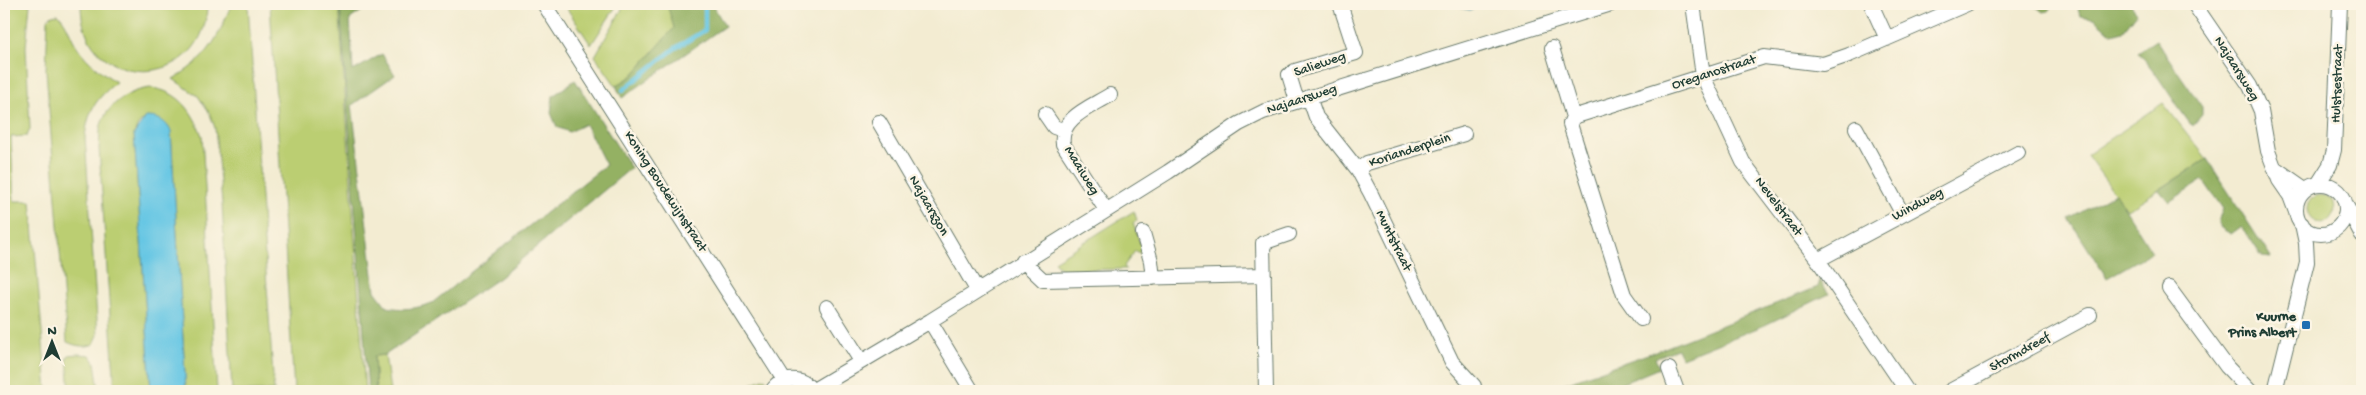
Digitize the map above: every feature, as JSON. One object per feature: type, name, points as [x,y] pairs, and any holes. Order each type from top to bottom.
[{"type":"street","name":"Koning Boudewijnstraat","points":[[544,4],[784,380]]},
{"type":"street","name":"Salieweg","points":[[1303,99],[1289,75],[1356,53],[1340,4]]},
{"type":"street","name":"Najaarsweg","points":[[812,391],[861,360],[930,321],[1239,124],[1264,112],[1303,99],[1611,4]]},
{"type":"street","name":"Nevelstraat","points":[[1693,4],[1703,76],[1743,162],[1818,260],[1908,391]]},
{"type":"street","points":[[1871,4],[1887,39]]},
{"type":"street","name":"Oreganostraat","points":[[1573,117],[1764,57],[1823,64],[1887,39],[1967,4]]},
{"type":"street","name":"Najaarsweg","points":[[2194,4],[2250,86],[2261,112],[2268,151],[2279,180],[2290,196],[2299,218]]},
{"type":"street","name":"Hulstsestraat","points":[[2340,4],[2336,124],[2330,164],[2343,199],[2362,235]]},
{"type":"street","points":[[1552,48],[1573,117],[1570,124],[1624,296],[1641,319]]},
{"type":"street","name":"Maaiweg","points":[[1106,210],[1064,144],[1063,130],[1068,122],[1110,95]]},
{"type":"street","name":"Muntstraat","points":[[1303,99],[1358,170],[1452,362],[1474,386]]},
{"type":"street","name":"Maaiweg","points":[[1045,114],[1054,127],[1063,130]]},
{"type":"street","name":"Najaarszon","points":[[879,122],[977,290]]},
{"type":"street","points":[[1856,128],[1902,213]]},
{"type":"street","name":"Korianderplein","points":[[1358,170],[1367,163],[1464,134]]},
{"type":"street","name":"Windweg","points":[[1818,260],[1902,213],[2018,153]]},
{"type":"street","name":"Hulstsestraat","points":[[2312,186],[2330,164]]},
{"type":"street","points":[[2275,168],[2312,186],[2330,185],[2343,199],[2345,218],[2331,231],[2307,262]]},
{"type":"street","points":[[2275,391],[2307,262],[2306,243],[2299,218],[2298,199],[2312,186]]},
{"type":"street","points":[[2299,218],[2312,232],[2331,231],[2362,239]]},
{"type":"street","points":[[1143,233],[1151,261],[1153,278]]},
{"type":"street","points":[[1266,391],[1264,243],[1289,234]]},
{"type":"street","points":[[1023,261],[1043,280],[1264,275]]},
{"type":"street","points":[[2169,288],[2227,367],[2250,391]]},
{"type":"street","points":[[827,307],[861,360]]},
{"type":"street","name":"Stormdreef","points":[[1950,391],[2090,315]]},
{"type":"street","points":[[930,321],[972,391]]},
{"type":"street","points":[[1669,368],[1677,391]]},
{"type":"street","points":[[772,391],[784,380],[800,381],[812,391]]},
{"type":"green space","points":[[4,4],[30,4],[26,47],[30,129],[27,136],[11,137],[14,201],[31,201],[47,391],[4,391]]},
{"type":"green space","points":[[81,4],[207,4],[202,33],[188,54],[168,66],[144,71],[121,67],[101,54],[86,33]]},
{"type":"green space","points":[[248,4],[274,391],[232,391],[222,203],[215,128],[210,114],[198,96],[173,79],[185,72],[210,48],[221,29],[231,5]]},
{"type":"green space","points":[[270,4],[339,4],[365,391],[294,391]]},
{"type":"green space","points":[[340,4],[372,4],[350,19],[353,71],[382,54],[395,75],[352,105],[375,291],[387,307],[410,308],[432,303],[606,165],[585,124],[569,132],[557,127],[551,113],[553,96],[575,80],[631,168],[499,278],[385,355],[374,356],[376,391],[368,391]]},
{"type":"green space","points":[[564,4],[613,4],[615,8],[591,45]]},
{"type":"green space","points":[[625,4],[667,4],[675,28],[632,76],[616,86],[595,56]]},
{"type":"green space","points":[[667,4],[712,4],[725,26],[622,98],[616,86],[632,76],[674,28]]},
{"type":"green space","points":[[2033,4],[2052,4],[2049,11],[2043,12]]},
{"type":"green space","points":[[2077,4],[2130,4],[2137,13],[2123,31],[2112,34],[2094,18],[2080,16]]},
{"type":"green space","points":[[58,14],[75,44],[86,58],[116,82],[94,106],[85,137],[98,335],[94,344],[87,346],[67,342],[46,70],[48,19],[52,15]]},
{"type":"green space","points":[[2156,40],[2202,107],[2202,115],[2192,126],[2153,70],[2138,52]]},
{"type":"green space","points":[[151,88],[170,93],[184,104],[194,118],[202,136],[217,391],[186,391],[171,131],[146,117],[138,125],[134,134],[151,391],[115,391],[99,148],[100,131],[104,117],[114,104],[128,95]]},
{"type":"green space","points":[[2163,103],[2207,159],[2127,210],[2087,155]]},
{"type":"green space","points":[[2207,159],[2271,258],[2262,257],[2242,226],[2231,234],[2221,228],[2218,221],[2223,209],[2203,180],[2169,202],[2159,190]]},
{"type":"green space","points":[[2115,193],[2152,252],[2107,278],[2069,219]]},
{"type":"green space","points":[[2321,195],[2331,199],[2335,209],[2331,219],[2321,223],[2311,219],[2307,209],[2311,199]]},
{"type":"green space","points":[[1134,211],[1137,220],[1133,223],[1143,252],[1142,254],[1135,251],[1124,266],[1126,269],[1061,270],[1054,261]]},
{"type":"green space","points":[[1820,280],[1829,294],[1765,325],[1682,358],[1677,349],[1655,358],[1659,368],[1604,391],[1543,391],[1662,349],[1818,287]]},
{"type":"green space","points":[[69,355],[90,355],[95,362],[99,391],[70,391],[67,358]]},
{"type":"green space","points":[[385,355],[390,391],[376,391],[374,356]]},
{"type":"green space","points":[[765,378],[766,380],[760,391],[736,391]]},
{"type":"water","points":[[1460,4],[1486,4],[1470,10],[1461,8]]},
{"type":"water","points":[[146,117],[161,120],[171,131],[186,391],[151,391],[134,134]]},
{"type":"waterway","points":[[623,90],[674,49],[705,30],[705,4]]},
{"type":"place","name":"Kuurne Prins Albert","points":[[2306,325]]}]
